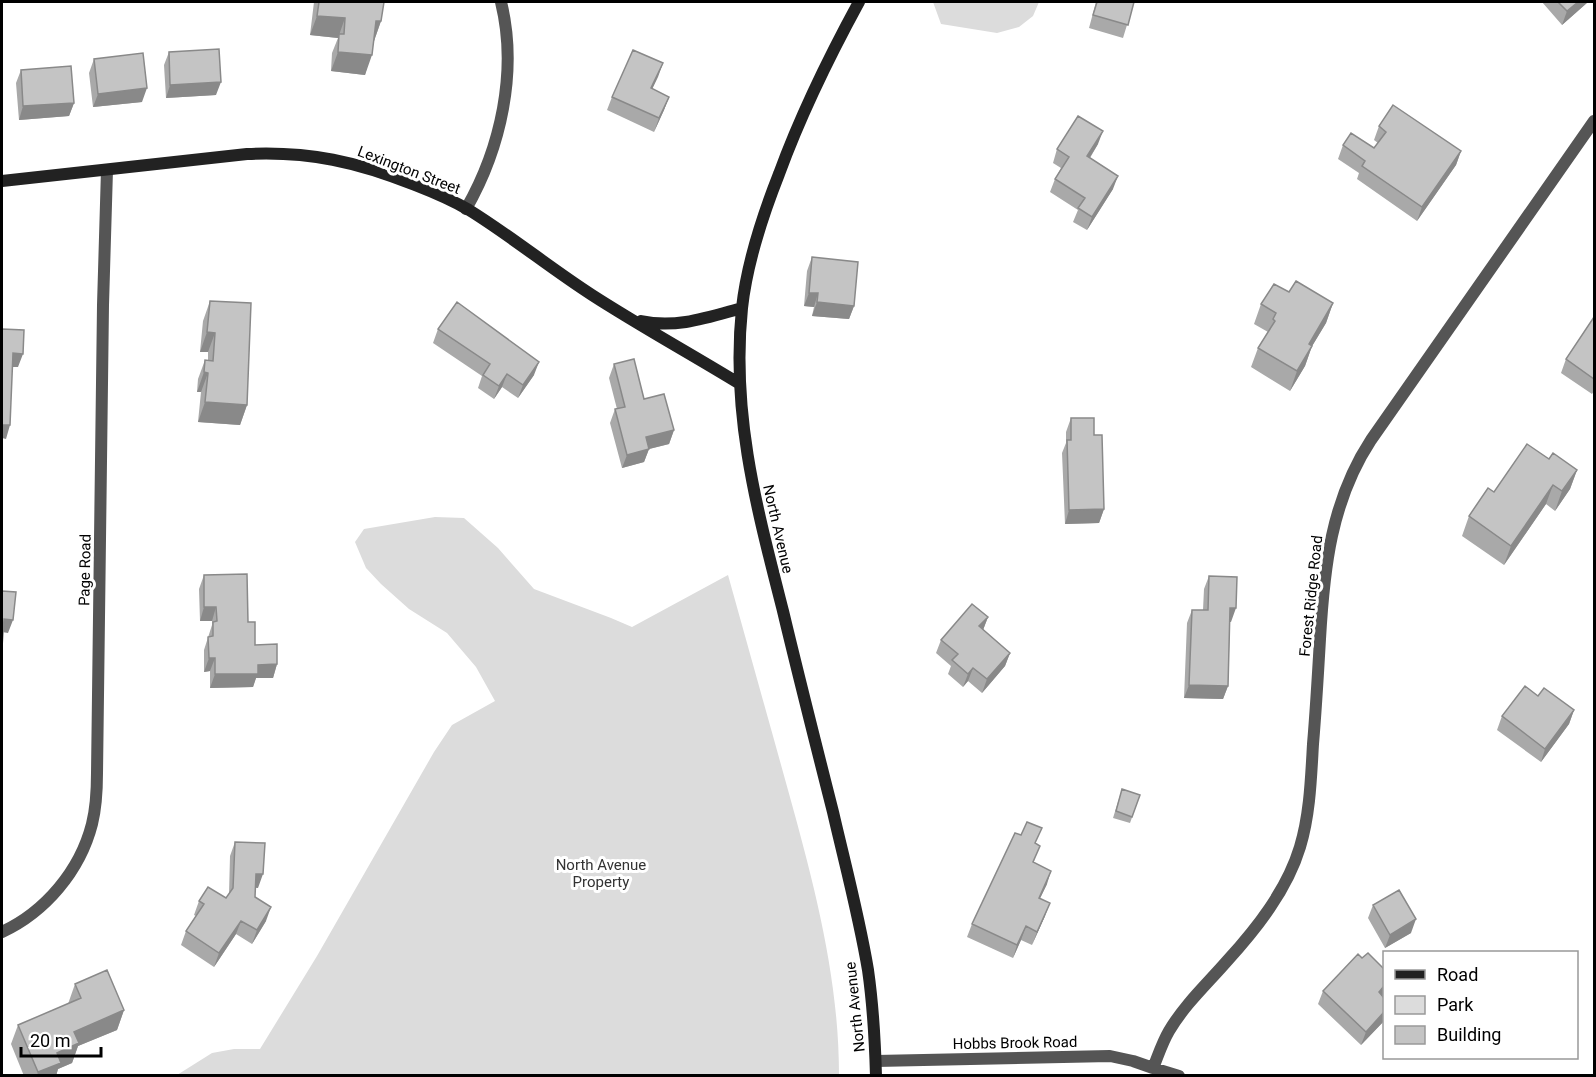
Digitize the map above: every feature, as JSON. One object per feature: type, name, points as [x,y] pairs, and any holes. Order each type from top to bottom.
[{"type":"main road","name":"North Avenue","points":[[859,2],[816,85],[778,174],[758,234],[742,308],[740,384],[743,432],[757,507],[864,947],[872,1007],[876,1076]]},
{"type":"main road","name":"Lexington Street","points":[[2,181],[247,154],[304,155],[349,162],[379,171],[466,208],[589,293],[740,384]]},
{"type":"main road","name":"Lexington Street","points":[[630,318],[651,323],[680,324],[742,308]]},
{"type":"street","points":[[466,208],[490,156],[502,112],[508,40],[501,2]]},
{"type":"street","name":"Forest Ridge Road","points":[[1148,1072],[1169,1031],[1181,1014],[1245,940],[1273,903],[1284,885],[1300,846],[1310,790],[1326,568],[1334,524],[1353,471],[1371,440],[1594,122]]},
{"type":"street","name":"Page Road","points":[[2,932],[37,910],[62,883],[82,851],[93,822],[98,765],[107,170]]},
{"type":"street","name":"Hobbs Brook Road","points":[[876,1061],[1110,1056],[1133,1061],[1148,1072],[1179,1076]]},
{"type":"green space","points":[[933,2],[1039,2],[1033,16],[1019,27],[997,33],[941,24]]},
{"type":"green space","name":"North Avenue Property","points":[[435,517],[464,518],[498,548],[534,589],[632,627],[728,575],[816,896],[835,1002],[839,1075],[177,1075],[212,1053],[234,1049],[260,1049],[452,725],[495,701],[476,667],[447,633],[409,609],[366,568],[355,542],[364,529]]},
{"type":"building","points":[[319,2],[384,2],[381,21],[376,21],[372,55],[338,52],[339,34],[344,34],[345,18],[317,16]]},
{"type":"building","points":[[1097,2],[1134,2],[1128,25],[1093,15]]},
{"type":"building","points":[[1558,2],[1578,2],[1567,11]]},
{"type":"building","points":[[219,49],[221,82],[170,85],[169,52]]},
{"type":"building","points":[[633,50],[663,63],[651,88],[669,97],[659,118],[612,97]]},
{"type":"building","points":[[143,53],[147,88],[98,94],[94,59]]},
{"type":"building","points":[[71,66],[74,103],[23,106],[21,70]]},
{"type":"building","points":[[1393,105],[1461,151],[1422,207],[1362,166],[1365,161],[1343,145],[1351,133],[1374,148],[1386,132],[1379,126]]},
{"type":"building","points":[[1078,116],[1103,131],[1087,156],[1118,176],[1092,217],[1078,208],[1085,198],[1055,179],[1069,157],[1057,149]]},
{"type":"building","points":[[812,257],[858,262],[854,306],[817,302],[818,293],[809,293]]},
{"type":"building","points":[[1296,281],[1333,303],[1309,344],[1312,346],[1297,371],[1258,348],[1275,321],[1273,319],[1276,313],[1261,304],[1274,284],[1289,292]]},
{"type":"building","points":[[210,301],[251,303],[247,405],[205,402],[208,373],[204,372],[205,360],[213,361],[215,333],[207,332]]},
{"type":"building","points":[[457,302],[539,362],[523,385],[507,374],[499,386],[483,375],[490,364],[438,329]]},
{"type":"building","points":[[1594,317],[1594,379],[1566,359]]},
{"type":"building","points":[[2,329],[24,330],[23,354],[13,353],[10,425],[2,425]]},
{"type":"building","points":[[634,359],[644,399],[664,394],[674,430],[646,437],[649,449],[627,455],[615,409],[625,407],[614,364]]},
{"type":"building","points":[[1071,418],[1094,418],[1094,435],[1102,435],[1104,509],[1069,510],[1067,440],[1071,440]]},
{"type":"building","points":[[1527,444],[1549,459],[1553,453],[1577,470],[1562,491],[1553,485],[1511,546],[1469,516],[1488,488],[1494,492]]},
{"type":"building","points":[[247,574],[248,622],[255,622],[255,645],[277,644],[277,664],[258,665],[258,674],[215,674],[215,658],[209,658],[208,637],[213,636],[213,622],[217,621],[216,607],[204,607],[204,575]]},
{"type":"building","points":[[1209,576],[1237,577],[1236,608],[1230,608],[1228,686],[1189,685],[1192,610],[1208,610]]},
{"type":"building","points":[[2,591],[16,592],[13,620],[4,619],[2,647]]},
{"type":"building","points":[[972,604],[988,617],[979,626],[1010,653],[987,679],[973,668],[968,674],[952,660],[958,654],[941,640]]},
{"type":"building","points":[[1525,686],[1538,696],[1544,688],[1574,710],[1545,749],[1502,716]]},
{"type":"building","points":[[1122,789],[1140,795],[1132,817],[1116,811]]},
{"type":"building","points":[[1027,822],[1042,828],[1035,843],[1040,846],[1033,862],[1051,871],[1039,898],[1050,903],[1037,932],[1026,926],[1017,945],[972,924],[1015,833],[1021,835]]},
{"type":"building","points":[[235,842],[265,843],[263,874],[256,874],[255,897],[271,907],[257,930],[241,921],[219,953],[186,931],[204,904],[199,901],[208,887],[226,898],[233,888]]},
{"type":"building","points":[[1399,890],[1416,919],[1390,935],[1373,905]]},
{"type":"building","points":[[1368,953],[1383,968],[1383,987],[1379,992],[1383,997],[1383,1013],[1366,1032],[1323,991],[1358,954],[1362,958]]},
{"type":"building","points":[[107,970],[124,1010],[74,1032],[79,1043],[57,1053],[61,1063],[38,1072],[18,1025],[81,998],[75,984]]}]
